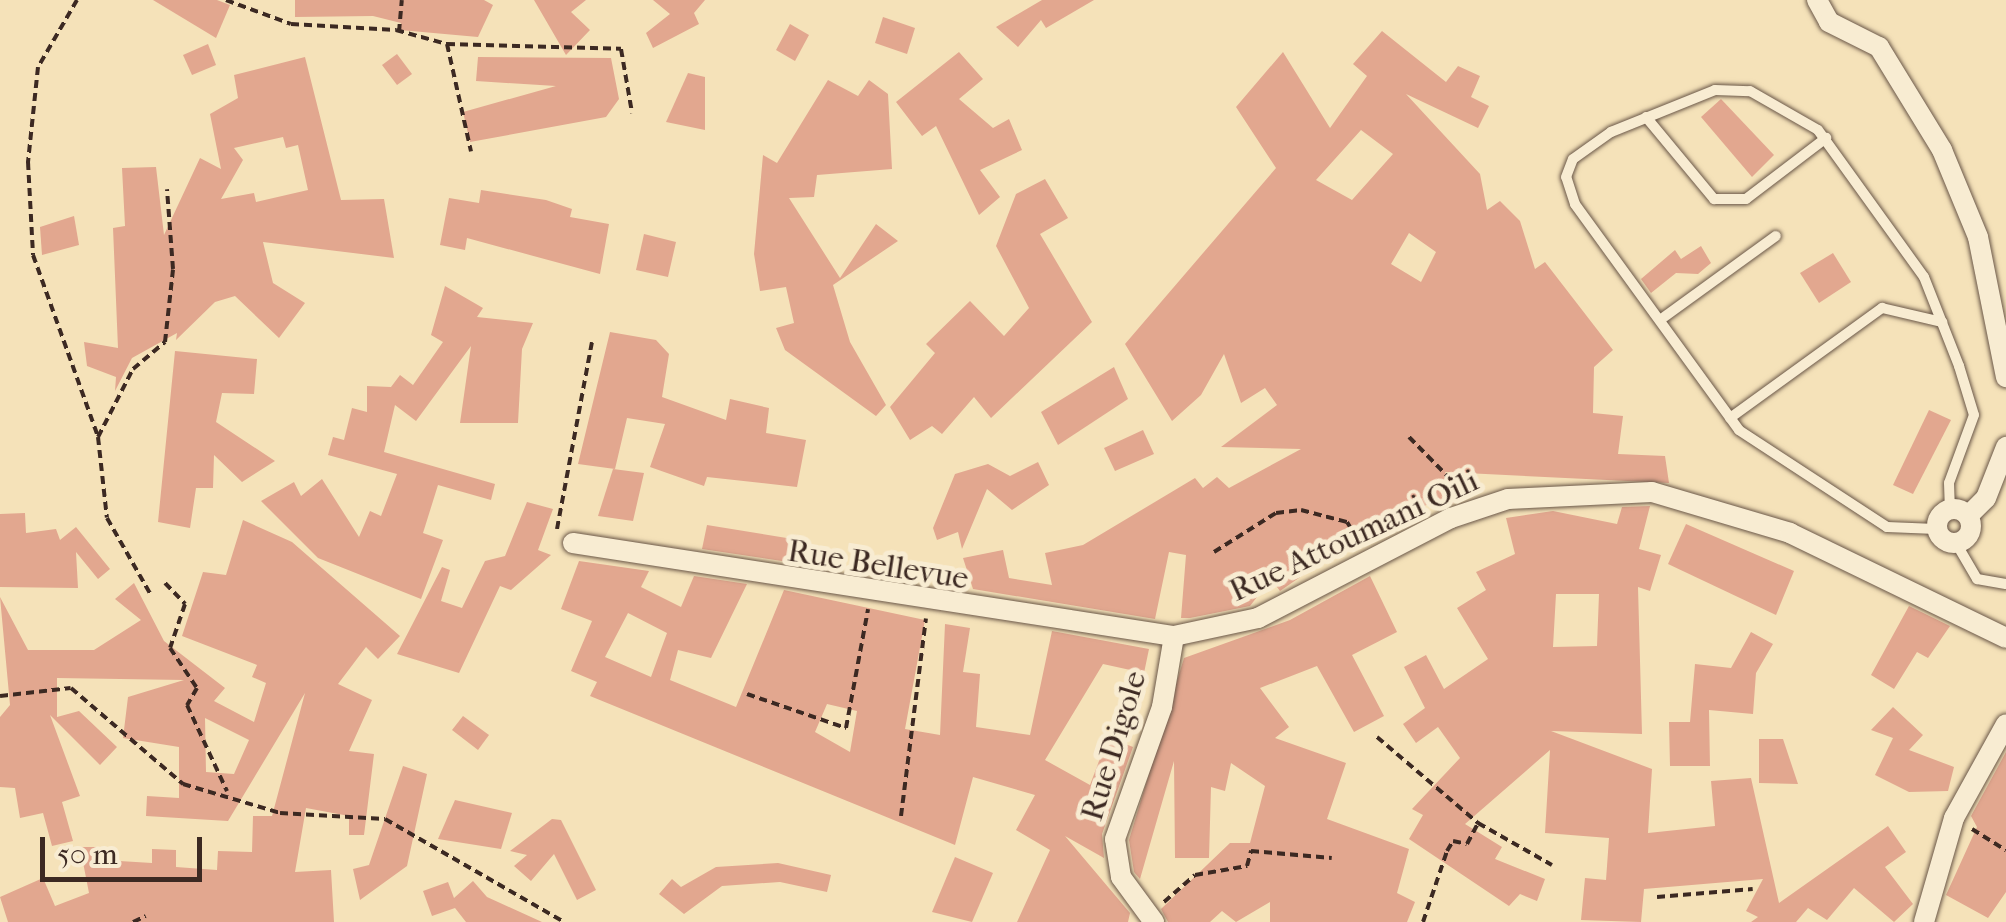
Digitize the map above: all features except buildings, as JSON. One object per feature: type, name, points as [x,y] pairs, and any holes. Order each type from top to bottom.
[{"type":"street","points":[[1817,0],[1829,22],[1879,47],[1942,150],[1978,237],[2006,376]]},
{"type":"street","points":[[1959,513],[1970,531],[1956,544],[1936,529],[1959,513],[1986,498],[2006,447]]},
{"type":"street","name":"Rue Attoumani Oili","points":[[1174,636],[1258,618],[1474,510],[1552,492],[1652,492],[1790,534],[2006,638]]},
{"type":"street","name":"Rue Bellevue","points":[[564,541],[926,604],[1174,636]]},
{"type":"street","name":"Rue Digole","points":[[1150,915],[1122,876],[1115,839],[1162,707],[1174,636]]},
{"type":"street","points":[[1924,922],[1954,818],[2006,724]]},
{"type":"lane","points":[[1936,529],[1886,527],[1773,458],[1730,418],[1664,318],[1575,204],[1566,177],[1573,160],[1646,117],[1730,88],[1826,138],[1904,244],[1942,322],[1974,415],[1949,484],[1959,513]]},
{"type":"lane","points":[[1646,117],[1714,199],[1746,199],[1826,138]]},
{"type":"lane","points":[[1664,318],[1776,236]]},
{"type":"lane","points":[[1730,418],[1882,308],[1942,322]]},
{"type":"lane","points":[[1956,544],[1977,579],[2006,584]]},
{"type":"path","points":[[76,0],[38,68],[30,224],[33,255],[98,437],[107,518],[151,596]]},
{"type":"path","points":[[226,0],[290,24],[399,32],[447,44],[621,49],[632,114]]},
{"type":"path","points":[[399,32],[402,0]]},
{"type":"path","points":[[447,44],[471,152]]},
{"type":"path","points":[[98,437],[133,369],[165,342],[173,269],[167,189]]},
{"type":"path","points":[[564,541],[592,342]]},
{"type":"path","points":[[1410,437],[1474,510]]},
{"type":"path","points":[[1214,552],[1276,513],[1301,510],[1347,522],[1370,560]]},
{"type":"path","points":[[164,583],[184,604],[170,648],[197,688],[187,704],[228,793]]},
{"type":"path","points":[[747,694],[846,728],[870,594]]},
{"type":"path","points":[[901,816],[926,604]]},
{"type":"path","points":[[0,696],[71,688],[183,784],[228,793],[280,812],[386,819],[564,922]]},
{"type":"path","points":[[1377,737],[1478,823],[1552,865]]},
{"type":"path","points":[[1954,818],[2006,850]]},
{"type":"path","points":[[1423,922],[1453,841],[1467,844],[1478,823]]},
{"type":"path","points":[[1150,915],[1195,875],[1247,866],[1252,851],[1332,858]]},
{"type":"path","points":[[1657,897],[1753,888]]},
{"type":"path","points":[[133,922],[146,916]]}]
